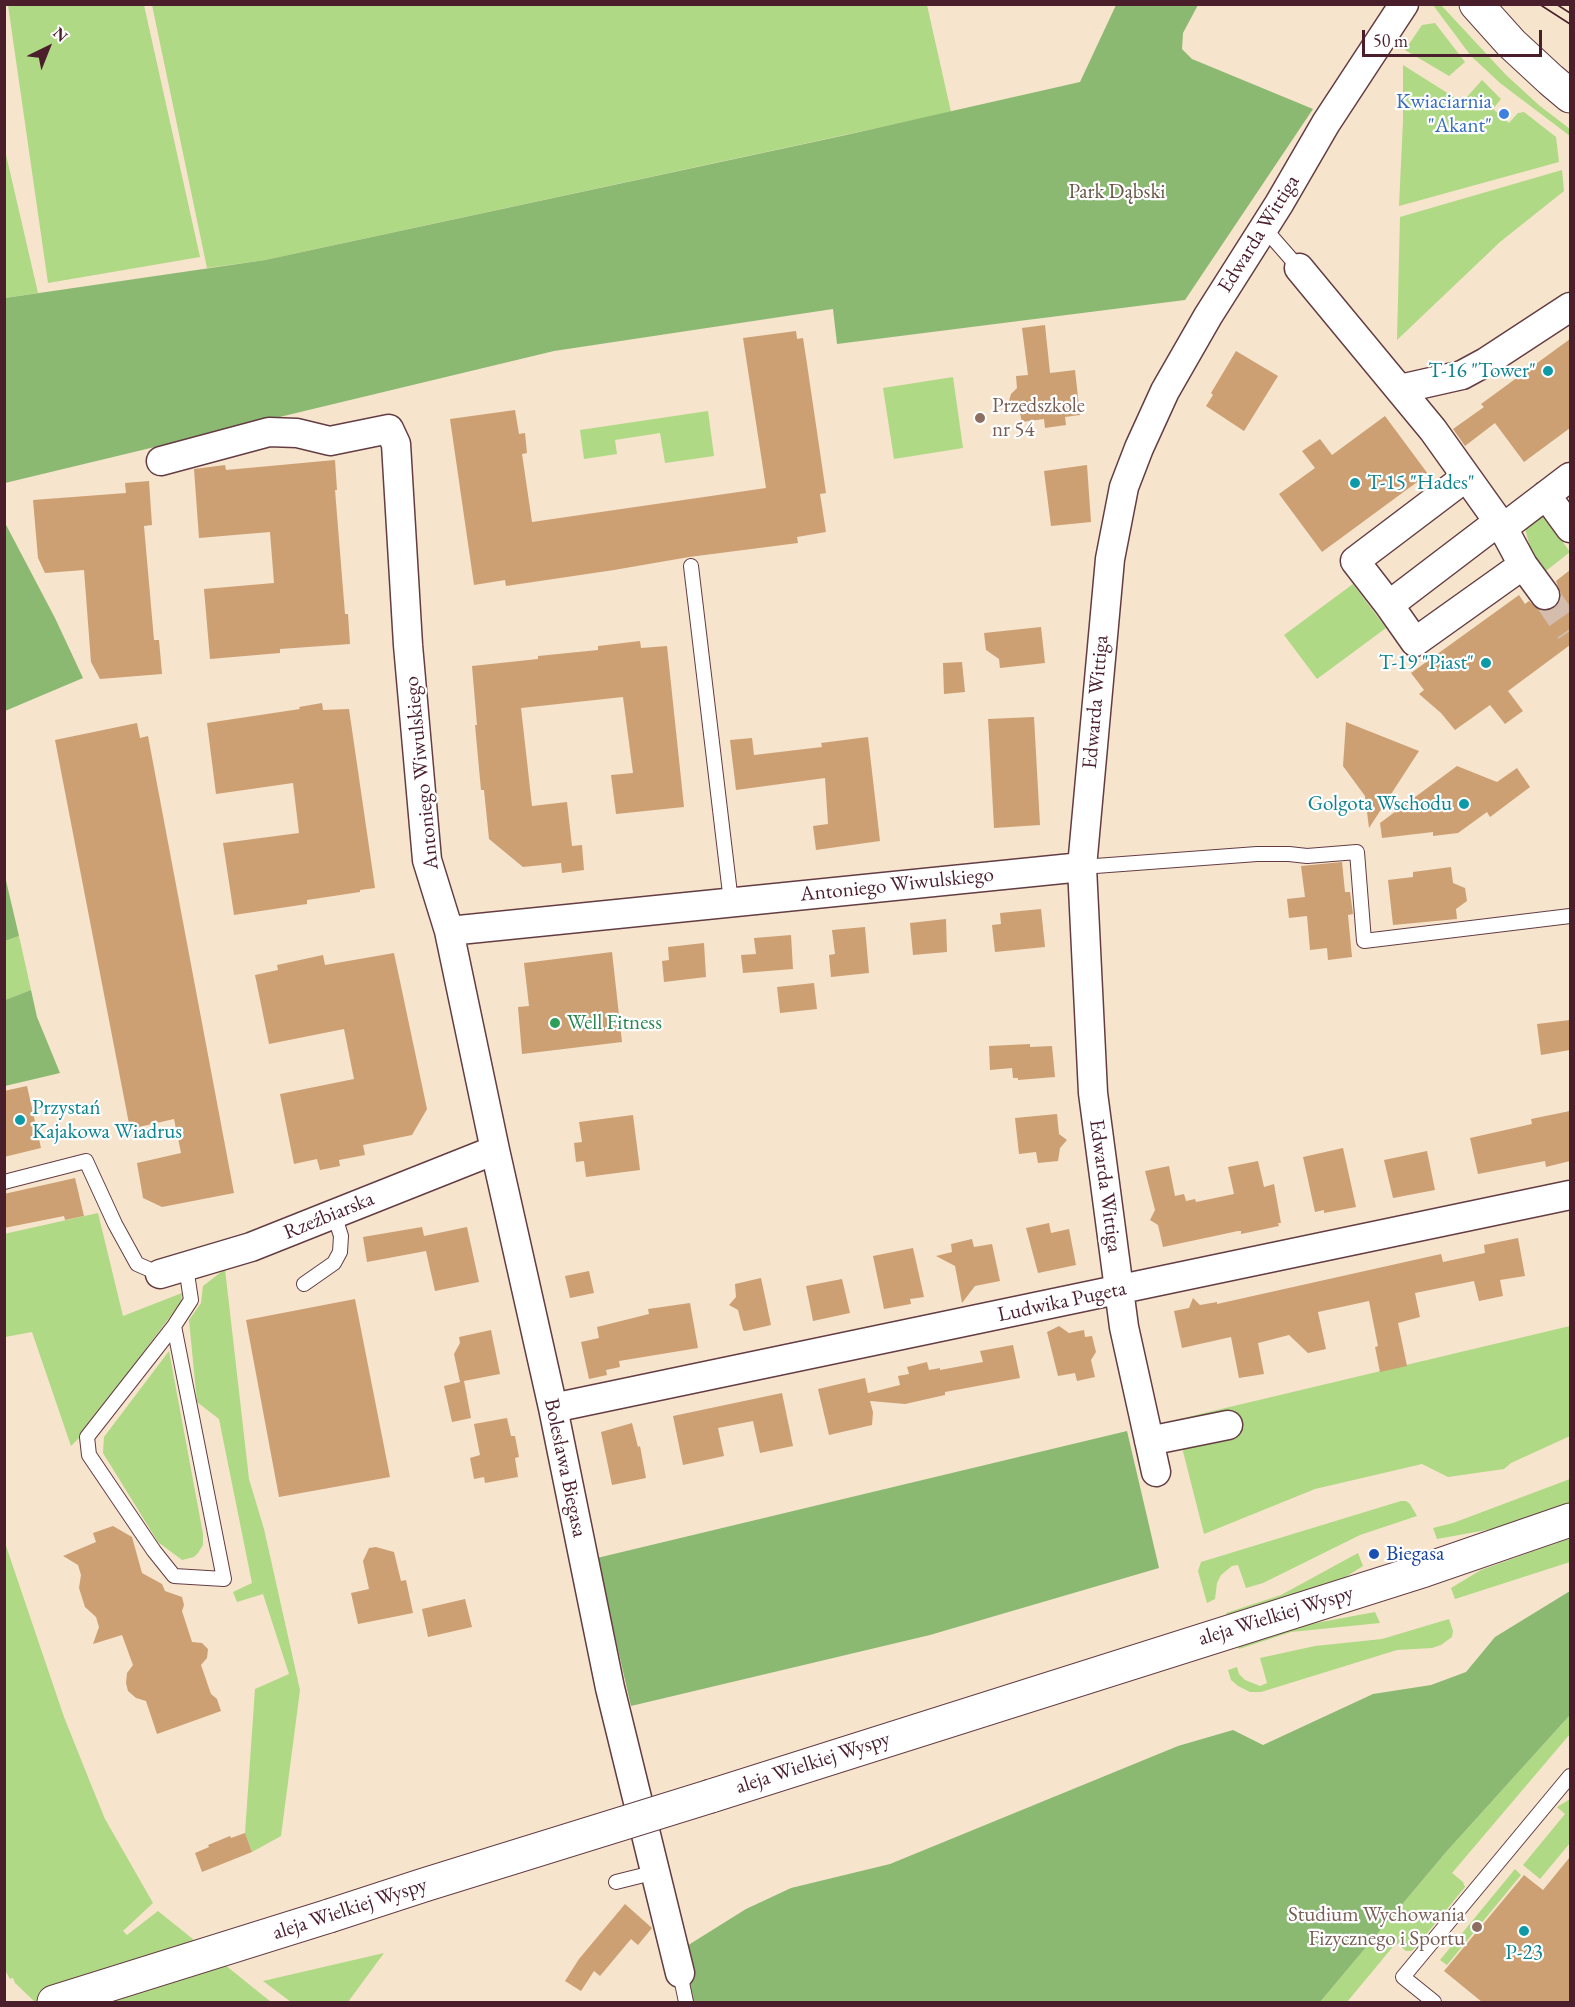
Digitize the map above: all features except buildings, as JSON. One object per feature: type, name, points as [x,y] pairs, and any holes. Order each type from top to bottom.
[{"type":"main road","points":[[1476,4],[1510,43],[1570,96]]},
{"type":"main road","name":"aleja Wielkiej Wyspy","points":[[54,2002],[1425,1570],[1570,1520]]},
{"type":"street","name":"Edwarda Wittiga","points":[[1156,1472],[1125,1328],[1093,1093],[1082,867],[1110,559],[1124,487],[1165,391],[1326,123],[1404,4]]},
{"type":"street","points":[[1299,268],[1433,430],[1500,525],[1523,565],[1545,595]]},
{"type":"street","points":[[1400,389],[1462,375],[1570,308]]},
{"type":"street","name":"Antoniego Wiwulskiego","points":[[161,461],[268,432],[297,433],[330,441],[388,429],[396,444],[408,645],[427,860],[449,932],[1082,867]]},
{"type":"street","points":[[1466,477],[1355,561],[1415,642],[1523,565]]},
{"type":"street","points":[[1389,605],[1570,477]]},
{"type":"street","points":[[1546,495],[1570,528]]},
{"type":"street","name":"Bolesława Biegasa","points":[[449,932],[553,1408],[610,1688],[680,1973]]},
{"type":"street","name":"Rzeźbiarska","points":[[173,1270],[251,1247],[495,1150]]},
{"type":"street","name":"Ludwika Pugeta","points":[[553,1408],[1570,1195]]},
{"type":"street","points":[[1149,1441],[1228,1425]]},
{"type":"lane","points":[[1264,228],[1299,268]]},
{"type":"lane","points":[[691,566],[730,902]]},
{"type":"lane","points":[[1082,867],[1257,855],[1307,856],[1356,852],[1364,941],[1570,916]]},
{"type":"lane","points":[[4,1182],[86,1161],[115,1224],[137,1264],[173,1270],[191,1299],[174,1326],[87,1437],[88,1455],[154,1551],[174,1576],[224,1579],[174,1326]]},
{"type":"lane","points":[[304,1284],[334,1263],[340,1252],[340,1236],[334,1214]]},
{"type":"lane","points":[[1434,2002],[1403,1977],[1570,1776]]},
{"type":"lane","points":[[616,1882],[656,1872]]},
{"type":"lane","name":"Bolesława Biegasa","points":[[680,1973],[686,2002]]},
{"type":"green space","points":[[8,5],[144,5],[200,257],[48,283]]},
{"type":"green space","points":[[152,5],[927,5],[951,112],[265,260],[207,268]]},
{"type":"green space","name":"Park Dąbski","points":[[1116,5],[1198,5],[1183,33],[1182,49],[1192,59],[1313,109],[1185,300],[837,344],[833,309],[554,351],[5,483],[5,298],[265,260],[846,135],[1080,82]]},
{"type":"green space","points":[[1433,5],[1441,5],[1506,75],[1570,129],[1570,136],[1500,83],[1471,56]]},
{"type":"green space","points":[[1435,23],[1465,62],[1449,76],[1405,50],[1422,25]]},
{"type":"green space","points":[[1403,65],[1457,99],[1467,97],[1482,80],[1501,99],[1493,109],[1509,123],[1518,113],[1524,112],[1556,137],[1559,162],[1399,206]]},
{"type":"green space","points":[[4,146],[38,293],[5,298],[4,298]]},
{"type":"green space","points":[[1562,170],[1564,191],[1500,242],[1397,340],[1400,217]]},
{"type":"green space","points":[[953,377],[963,448],[894,459],[883,388]]},
{"type":"green space","points":[[708,411],[714,456],[665,463],[660,433],[615,440],[617,454],[584,459],[580,430]]},
{"type":"green space","points":[[1539,509],[1570,552],[1542,574],[1532,556],[1526,532],[1526,526]]},
{"type":"green space","points":[[4,521],[55,618],[83,678],[5,711]]},
{"type":"green space","points":[[1353,584],[1386,628],[1317,679],[1284,635]]},
{"type":"green space","points":[[4,872],[19,936],[5,941],[4,941]]},
{"type":"green space","points":[[19,936],[31,990],[5,1000],[5,941]]},
{"type":"green space","points":[[31,990],[37,1017],[60,1073],[5,1086],[5,1000]]},
{"type":"green space","points":[[98,1213],[123,1316],[182,1293],[181,1302],[71,1446],[32,1332],[5,1337],[4,1234]]},
{"type":"green space","points":[[225,1269],[249,1479],[264,1529],[300,1690],[281,1836],[252,1852],[245,1833],[255,1689],[289,1674],[263,1594],[237,1602],[233,1592],[252,1583],[219,1419],[197,1402],[189,1320],[201,1303],[203,1286]]},
{"type":"green space","points":[[1570,1326],[1570,1436],[1511,1463],[1504,1469],[1448,1477],[1422,1464],[1315,1489],[1204,1534],[1175,1420]]},
{"type":"green space","points":[[169,1351],[203,1534],[203,1545],[198,1553],[194,1557],[182,1560],[158,1542],[103,1453],[104,1437]]},
{"type":"green space","points":[[1127,1431],[1159,1568],[930,1635],[631,1706],[597,1558]]},
{"type":"green space","points":[[1570,1479],[1570,1505],[1508,1526],[1437,1539],[1433,1528],[1453,1523]]},
{"type":"green space","points":[[1401,1501],[1410,1504],[1417,1516],[1360,1535],[1263,1583],[1246,1588],[1238,1565],[1232,1566],[1221,1575],[1217,1583],[1215,1599],[1207,1603],[1198,1571],[1201,1562]]},
{"type":"green space","points":[[1570,1538],[1570,1562],[1455,1599],[1451,1588],[1481,1570]]},
{"type":"green space","points":[[4,1540],[64,1717],[105,1819],[153,1903],[123,1931],[127,1935],[158,1911],[271,2002],[32,2002],[13,1985],[4,1968]]},
{"type":"green space","points":[[1358,1553],[1363,1566],[1326,1587],[1227,1616],[1226,1613],[1281,1595]]},
{"type":"green space","points":[[1570,1591],[1570,1715],[1447,1851],[1320,2002],[693,2002],[682,1949],[746,1909],[791,1888],[890,1864],[1178,1746],[1233,1730],[1263,1745],[1373,1694],[1431,1685],[1466,1672],[1495,1637]]},
{"type":"green space","points":[[1375,1612],[1380,1623],[1291,1632],[1239,1649],[1237,1644],[1305,1625]]},
{"type":"green space","points":[[1449,1619],[1453,1631],[1452,1637],[1441,1645],[1432,1648],[1397,1650],[1261,1692],[1250,1692],[1238,1686],[1231,1680],[1228,1670],[1237,1667],[1239,1674],[1245,1680],[1260,1686],[1267,1683],[1260,1658],[1315,1646],[1382,1639]]},
{"type":"green space","points":[[1570,1715],[1570,1734],[1452,1873],[1463,1882],[1465,1887],[1415,1948],[1406,1951],[1396,1943],[1347,2002],[1320,2002],[1447,1851]]},
{"type":"green space","points":[[1570,1799],[1570,1843],[1540,1879],[1523,1865],[1565,1814],[1557,1807]]},
{"type":"green space","points":[[1515,1869],[1521,1875],[1447,1965],[1440,1960]]},
{"type":"green space","points":[[384,1953],[348,2002],[291,2002],[263,1981]]},
{"type":"pier","points":[[13,1978],[15,1983],[35,2002],[5,2002],[5,1980]]},
{"type":"tunnel","points":[[1545,595],[1570,631]]},
{"type":"tram line","points":[[1539,4],[1570,24]]},
{"type":"tram line","points":[[1556,4],[1570,13]]},
{"type":"place","name":"Kwiaciarnia \"Akant\"","points":[[1504,114]]},
{"type":"place","name":"T-16 \"Tower\"","points":[[1548,371]]},
{"type":"place","name":"Przedszkole nr 54","points":[[980,418]]},
{"type":"place","name":"T-15 \"Hades\"","points":[[1355,483]]},
{"type":"place","name":"T-19 \"Piast\"","points":[[1486,663]]},
{"type":"place","name":"Golgota Wschodu","points":[[1464,804]]},
{"type":"place","name":"Well Fitness","points":[[555,1023]]},
{"type":"place","name":"Przystań Kajakowa Wiadrus","points":[[20,1120]]},
{"type":"place","name":"Biegasa","points":[[1374,1554]]},
{"type":"place","name":"Studium Wychowania Fizycznego i Sportu","points":[[1477,1927]]},
{"type":"place","name":"P-23","points":[[1524,1931]]}]
